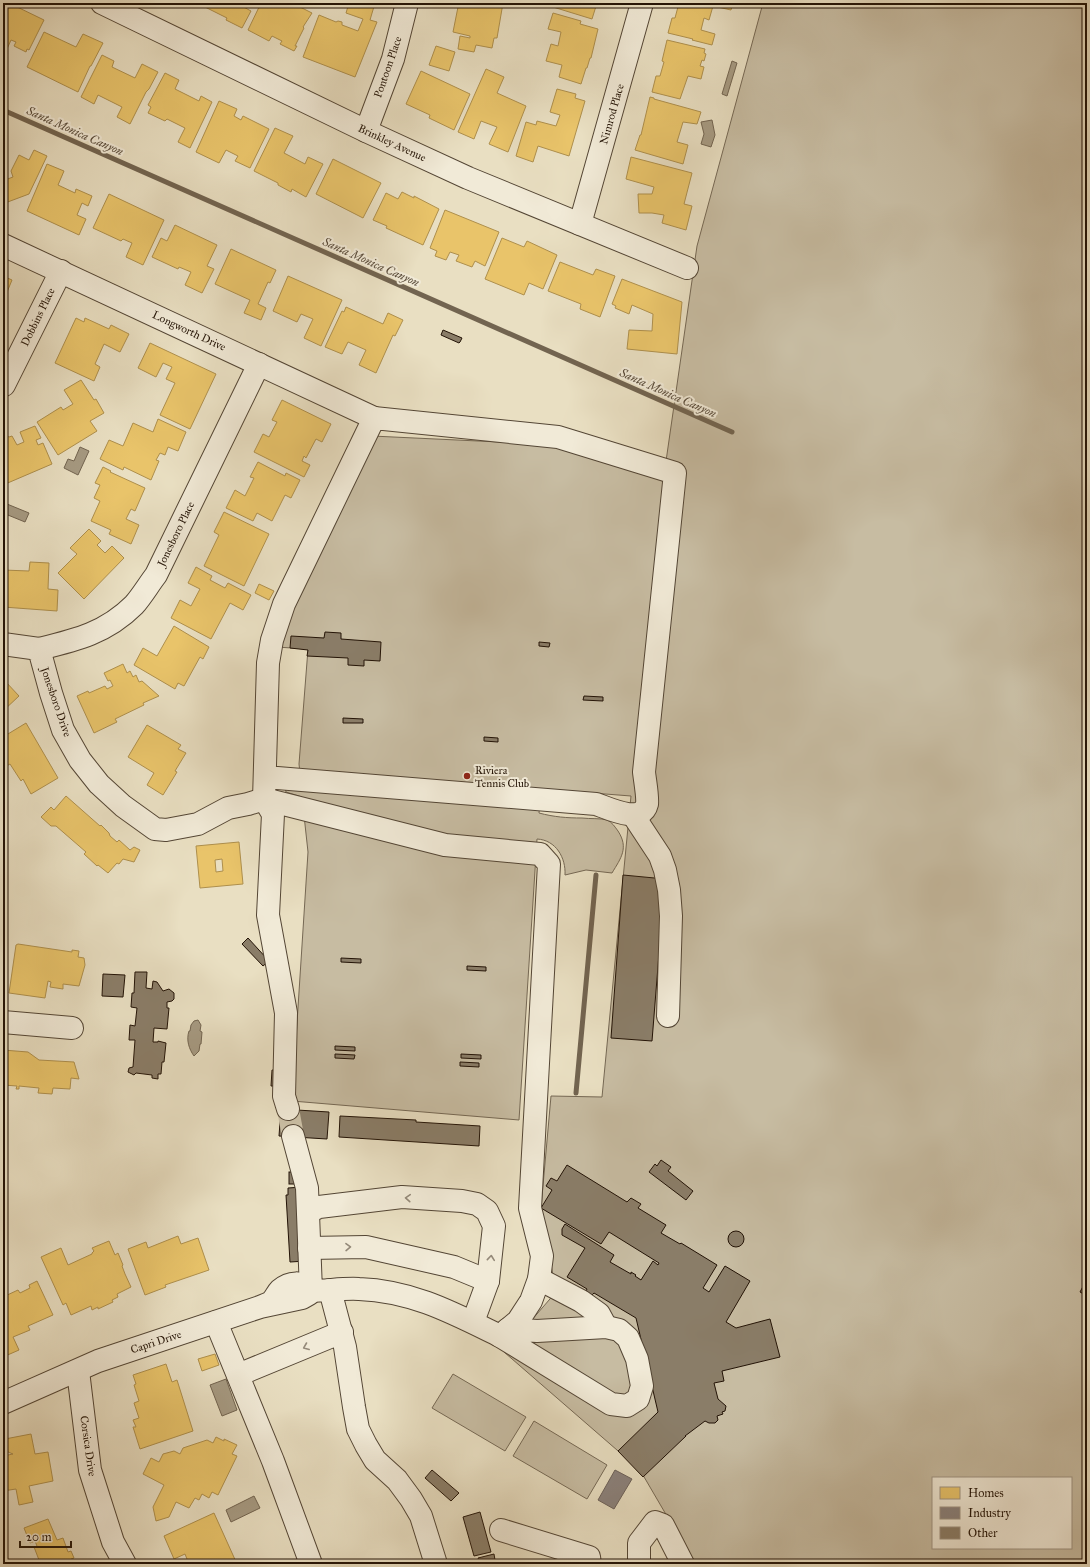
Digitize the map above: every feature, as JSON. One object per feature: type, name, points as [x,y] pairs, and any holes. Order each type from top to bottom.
[{"type":"street","name":"Brinkley Avenue","points":[[102,3],[366,131],[468,178],[687,268]]},
{"type":"street","name":"Pontoon Place","points":[[366,131],[393,59],[407,3]]},
{"type":"street","name":"Nimrod Place","points":[[580,224],[642,3]]},
{"type":"street","name":"Longworth Drive","points":[[3,245],[374,418],[558,436],[675,473],[644,772],[647,804],[642,812],[633,815]]},
{"type":"street","name":"Dobbins Place","points":[[4,385],[60,271]]},
{"type":"street","name":"Jonesboro Place","points":[[39,649],[75,641],[108,626],[134,604],[156,574],[259,364]]},
{"type":"street","points":[[288,1109],[284,1096],[286,1013],[268,915],[273,814],[264,799],[268,663],[272,640],[284,604],[374,418]]},
{"type":"street","points":[[3,644],[39,649]]},
{"type":"street","name":"Jonesboro Drive","points":[[39,649],[63,730],[80,760],[99,784],[123,806],[154,829],[166,830],[198,824],[228,808],[264,799]]},
{"type":"street","points":[[265,777],[596,804],[633,815],[660,856],[665,870],[669,890],[671,916],[668,1016]]},
{"type":"street","points":[[264,799],[445,845],[540,854],[548,864],[530,1208],[542,1256],[539,1279],[531,1301],[518,1321],[504,1333]]},
{"type":"street","points":[[3,1022],[72,1028]]},
{"type":"street","points":[[293,1136],[307,1188],[309,1248],[320,1291],[342,1332],[358,1429],[375,1460],[397,1480],[411,1498],[421,1516],[436,1564]]},
{"type":"street","points":[[308,1212],[319,1207],[402,1197],[462,1201],[477,1204],[487,1212],[494,1226],[488,1281],[473,1322]]},
{"type":"street","points":[[309,1248],[366,1247],[454,1267],[488,1281]]},
{"type":"street","points":[[539,1279],[581,1301],[599,1314],[606,1327]]},
{"type":"street","name":"Capri Drive","points":[[3,1403],[98,1361],[260,1307],[273,1300],[280,1290],[292,1283],[303,1284],[320,1291]]},
{"type":"street","points":[[320,1291],[359,1289],[422,1300],[473,1322],[504,1333],[611,1404],[627,1406],[638,1399],[642,1386],[637,1359],[628,1338],[619,1330],[606,1327],[504,1333]]},
{"type":"street","points":[[216,1322],[273,1462],[311,1564]]},
{"type":"street","points":[[238,1375],[342,1332]]},
{"type":"street","name":"Corsica Drive","points":[[78,1371],[90,1470],[113,1542],[125,1564]]},
{"type":"street","points":[[639,1564],[639,1543],[655,1522],[663,1525],[683,1564]]},
{"type":"street","points":[[501,1530],[589,1557],[590,1564]]},
{"type":"shaded area","points":[[763,3],[1083,3],[1087,5],[1087,1564],[695,1564],[640,1470],[504,1352],[556,1292],[541,1208],[551,1096],[602,1097],[631,796],[541,789],[539,813],[560,817],[607,820],[612,823],[618,831],[623,843],[623,848],[621,858],[612,873],[586,870],[565,875],[562,856],[550,843],[537,839],[519,1120],[292,1101],[308,852],[302,797],[286,792],[285,788],[301,783],[299,764],[308,649],[276,647],[372,436],[563,445],[651,471],[663,482],[697,246]]},
{"type":"shaded area","points":[[732,61],[737,63],[727,96],[722,94]]},
{"type":"shaded area","points":[[712,120],[715,135],[711,147],[701,144],[704,134],[701,122]]},
{"type":"shaded area","points":[[80,447],[89,451],[78,475],[64,468],[68,459],[74,461]]},
{"type":"shaded area","points":[[7,504],[29,513],[25,522],[3,513]]},
{"type":"shaded area","points":[[198,1020],[201,1025],[200,1031],[202,1032],[201,1044],[199,1051],[194,1056],[188,1044],[188,1034],[191,1025],[194,1021]]},
{"type":"shaded area","points":[[453,1374],[526,1417],[505,1451],[432,1408]]},
{"type":"shaded area","points":[[226,1379],[237,1410],[222,1416],[210,1385]]},
{"type":"shaded area","points":[[534,1421],[607,1465],[587,1499],[513,1456]]},
{"type":"shaded area","points":[[254,1496],[260,1508],[231,1522],[226,1510]]},
{"type":"building: Homes","points":[[3,3],[11,3],[44,20],[29,50],[27,49],[26,52],[14,46],[16,42],[11,40],[7,49],[3,47]]},
{"type":"building: Homes","points":[[197,3],[242,3],[240,5],[251,11],[242,28],[226,20],[227,18]]},
{"type":"building: Homes","points":[[261,3],[295,3],[312,13],[303,27],[304,28],[294,51],[280,44],[282,41],[272,36],[269,41],[248,30]]},
{"type":"building: Homes","points":[[349,3],[375,3],[370,20],[377,22],[355,77],[303,57],[319,15],[336,22],[342,22],[342,25],[358,31],[363,19],[346,13]]},
{"type":"building: Homes","points":[[445,3],[503,3],[497,38],[494,38],[492,48],[476,45],[474,52],[458,49],[460,36],[470,38],[470,36],[453,32],[458,7]]},
{"type":"building: Homes","points":[[554,3],[597,3],[592,19],[553,7]]},
{"type":"building: Homes","points":[[679,3],[733,3],[731,10],[713,6],[709,20],[704,18],[701,30],[715,34],[712,45],[668,33],[672,18],[675,18]]},
{"type":"building: Homes","points":[[553,13],[581,21],[580,24],[598,29],[591,58],[581,84],[559,77],[562,65],[546,61],[551,44],[558,46],[561,32],[548,29]]},
{"type":"building: Homes","points":[[44,32],[76,47],[83,34],[103,43],[78,92],[27,67]]},
{"type":"building: Homes","points":[[667,40],[705,49],[704,53],[706,54],[704,61],[702,60],[700,66],[704,67],[701,79],[688,76],[680,99],[652,92],[656,76],[660,76],[664,62],[662,61]]},
{"type":"building: Homes","points":[[436,46],[455,52],[449,71],[429,65]]},
{"type":"building: Homes","points":[[102,55],[114,61],[112,67],[135,78],[142,64],[158,72],[130,124],[117,117],[122,107],[98,95],[94,104],[81,97]]},
{"type":"building: Homes","points":[[486,69],[504,77],[497,93],[526,106],[508,152],[489,144],[497,127],[481,121],[474,139],[458,132]]},
{"type":"building: Homes","points":[[421,71],[470,94],[454,130],[429,118],[430,115],[406,104]]},
{"type":"building: Homes","points":[[165,73],[179,80],[175,89],[199,101],[201,96],[212,102],[190,148],[178,142],[185,128],[167,119],[165,121],[148,113],[151,107],[148,105]]},
{"type":"building: Homes","points":[[557,89],[576,94],[575,98],[585,101],[569,156],[538,146],[533,162],[516,156],[526,122],[536,125],[537,121],[556,126],[560,115],[550,112]]},
{"type":"building: Homes","points":[[650,97],[701,112],[697,124],[683,122],[677,142],[688,145],[683,164],[635,150],[641,135]]},
{"type":"building: Homes","points":[[219,101],[237,109],[234,116],[241,120],[243,116],[269,129],[250,168],[235,161],[238,156],[226,150],[219,163],[196,152]]},
{"type":"building: Homes","points":[[275,128],[293,136],[284,153],[305,164],[308,157],[323,164],[306,197],[292,189],[291,192],[278,185],[278,183],[254,171]]},
{"type":"building: Homes","points":[[34,150],[47,156],[29,194],[5,203],[3,202],[3,179],[5,180],[13,177],[11,171],[19,155],[29,160]]},
{"type":"building: Homes","points":[[631,157],[692,173],[684,204],[692,206],[686,230],[662,223],[664,215],[639,213],[638,194],[652,194],[654,187],[626,179]]},
{"type":"building: Homes","points":[[333,159],[381,183],[363,218],[316,194]]},
{"type":"building: Homes","points":[[47,164],[64,171],[58,185],[75,193],[76,189],[92,196],[88,206],[82,203],[77,215],[86,219],[79,235],[27,211]]},
{"type":"building: Homes","points":[[402,192],[414,198],[414,196],[439,209],[423,245],[386,228],[387,226],[373,220],[386,193],[398,199]]},
{"type":"building: Homes","points":[[109,194],[164,220],[143,265],[126,257],[132,243],[123,239],[121,241],[93,228]]},
{"type":"building: Homes","points":[[445,210],[499,232],[485,266],[475,261],[472,267],[456,261],[459,255],[450,252],[446,260],[435,256],[437,251],[430,248]]},
{"type":"building: Homes","points":[[175,225],[217,245],[207,266],[214,269],[202,293],[185,285],[191,272],[179,267],[178,269],[152,257],[161,238],[167,241]]},
{"type":"building: Homes","points":[[502,238],[524,247],[527,241],[557,255],[543,289],[529,283],[524,295],[485,279]]},
{"type":"building: Homes","points":[[231,249],[276,270],[270,283],[268,282],[258,304],[266,308],[261,320],[244,313],[250,300],[215,284]]},
{"type":"building: Homes","points":[[560,262],[593,275],[596,269],[615,276],[600,317],[580,309],[581,304],[548,291]]},
{"type":"building: Homes","points":[[3,276],[12,280],[5,297],[7,299],[3,308]]},
{"type":"building: Homes","points":[[288,276],[342,300],[321,346],[304,338],[313,319],[301,314],[297,322],[273,311]]},
{"type":"building: Homes","points":[[622,279],[682,302],[677,354],[627,349],[629,330],[652,331],[653,314],[632,305],[629,314],[615,308],[616,306],[612,304]]},
{"type":"building: Homes","points":[[346,307],[383,324],[388,313],[403,320],[395,336],[393,335],[376,373],[359,365],[366,350],[348,342],[342,354],[325,347],[342,311],[344,312]]},
{"type":"building: Homes","points":[[76,318],[84,322],[85,318],[109,329],[111,325],[129,334],[120,352],[104,344],[95,364],[100,367],[94,381],[55,363]]},
{"type":"building: Homes","points":[[150,343],[216,374],[190,429],[160,415],[175,383],[166,379],[172,367],[163,363],[156,377],[138,368]]},
{"type":"building: Homes","points":[[81,380],[94,400],[96,399],[104,413],[90,421],[97,431],[58,455],[37,422],[61,407],[63,410],[73,404],[64,390]]},
{"type":"building: Homes","points":[[282,400],[331,424],[322,442],[316,439],[306,458],[304,456],[302,461],[310,465],[304,477],[254,452],[263,434],[269,437],[277,422],[272,420]]},
{"type":"building: Homes","points":[[158,419],[186,432],[178,451],[168,447],[165,455],[160,453],[156,460],[159,461],[151,480],[124,467],[123,470],[100,459],[109,440],[123,446],[133,423],[153,432]]},
{"type":"building: Homes","points":[[35,426],[41,438],[36,440],[38,445],[43,443],[52,464],[3,485],[3,434],[9,437],[12,436],[17,445],[24,442],[20,432]]},
{"type":"building: Homes","points":[[258,462],[285,476],[286,473],[300,480],[291,498],[285,495],[272,521],[257,513],[253,521],[226,508],[235,490],[245,496],[254,478],[250,477]]},
{"type":"building: Homes","points":[[103,467],[111,471],[110,472],[145,488],[135,511],[131,509],[126,519],[139,525],[131,544],[109,534],[111,530],[91,521],[100,501],[94,498],[100,485],[95,483]]},
{"type":"building: Homes","points":[[224,512],[269,534],[244,586],[204,566],[219,535],[214,532]]},
{"type":"building: Homes","points":[[89,529],[101,541],[97,545],[105,553],[112,546],[124,558],[84,599],[58,573],[77,554],[70,548]]},
{"type":"building: Homes","points":[[30,562],[49,563],[48,589],[58,590],[57,611],[3,607],[3,570],[29,571]]},
{"type":"building: Homes","points":[[196,567],[212,576],[210,580],[225,588],[228,583],[251,595],[243,610],[230,603],[211,639],[171,618],[180,600],[191,606],[200,589],[188,583]]},
{"type":"building: Homes","points":[[259,584],[274,591],[269,600],[255,593]]},
{"type":"building: Homes","points":[[174,626],[209,647],[203,659],[200,657],[184,686],[178,683],[175,689],[134,665],[143,648],[157,656]]},
{"type":"building: Homes","points":[[123,664],[127,673],[130,671],[133,677],[136,675],[139,682],[142,681],[159,696],[143,703],[144,705],[115,719],[117,722],[94,733],[77,696],[88,691],[89,693],[105,686],[107,689],[113,686],[110,680],[108,681],[104,673]]},
{"type":"building: Homes","points":[[5,681],[19,696],[3,711],[3,683]]},
{"type":"building: Homes","points":[[26,723],[58,778],[31,794],[23,779],[21,781],[10,764],[5,767],[3,764],[3,737]]},
{"type":"building: Homes","points":[[147,725],[181,745],[178,749],[186,753],[175,771],[177,772],[163,795],[147,785],[154,773],[128,757]]},
{"type":"building: Homes","points":[[66,796],[100,826],[101,825],[117,842],[119,840],[130,850],[134,847],[140,850],[134,862],[123,859],[108,873],[98,865],[97,866],[84,854],[86,852],[56,826],[51,826],[41,817],[51,807],[54,810]]},
{"type":"building: Homes","points":[[239,842],[243,884],[200,888],[196,846]],"holes":[[[222,859],[223,871],[216,872],[215,860]]]},
{"type":"building: Homes","points":[[18,944],[72,952],[72,950],[79,951],[78,957],[84,958],[85,965],[79,986],[63,984],[63,989],[50,987],[51,982],[48,981],[45,998],[9,993],[16,945]]},
{"type":"building: Homes","points":[[3,1050],[28,1052],[39,1060],[74,1062],[79,1079],[71,1078],[70,1089],[53,1088],[52,1094],[38,1093],[39,1088],[19,1086],[19,1089],[16,1089],[17,1086],[3,1085]]},
{"type":"building: Homes","points":[[178,1236],[181,1244],[198,1238],[209,1270],[165,1285],[166,1287],[145,1295],[128,1249],[146,1242],[148,1248]]},
{"type":"building: Homes","points":[[109,1241],[115,1255],[118,1253],[131,1287],[117,1294],[118,1297],[112,1300],[113,1302],[98,1309],[98,1307],[92,1310],[91,1306],[71,1315],[66,1303],[63,1305],[41,1257],[61,1248],[68,1265],[92,1254],[94,1251],[92,1248]]},
{"type":"building: Homes","points":[[37,1281],[53,1315],[28,1326],[30,1330],[13,1337],[19,1350],[3,1357],[3,1297],[18,1290],[20,1293],[30,1288],[29,1285]]},
{"type":"building: Homes","points":[[215,1354],[219,1365],[202,1371],[198,1359]]},
{"type":"building: Homes","points":[[166,1364],[172,1382],[177,1380],[193,1431],[140,1449],[133,1427],[136,1427],[133,1420],[139,1418],[134,1403],[139,1401],[134,1385],[136,1384],[133,1375]]},
{"type":"building: Homes","points":[[31,1434],[35,1454],[48,1452],[53,1481],[29,1486],[33,1502],[19,1505],[16,1489],[3,1491],[3,1456],[13,1454],[8,1452],[5,1439]]},
{"type":"building: Homes","points":[[216,1437],[237,1445],[232,1454],[237,1456],[218,1495],[212,1492],[209,1498],[202,1494],[199,1500],[195,1498],[189,1508],[176,1502],[169,1517],[156,1521],[153,1507],[164,1485],[143,1474],[151,1458],[159,1462],[163,1454],[174,1451],[180,1454],[183,1448],[207,1440],[213,1443]]},
{"type":"building: Homes","points":[[214,1513],[237,1564],[189,1564],[185,1554],[174,1559],[164,1536]]},
{"type":"building: Homes","points":[[48,1519],[57,1540],[63,1538],[68,1552],[71,1551],[74,1558],[71,1559],[73,1564],[31,1564],[39,1560],[34,1547],[37,1546],[35,1541],[30,1543],[24,1528]]},
{"type":"building: Industry","points":[[615,1470],[632,1479],[614,1509],[598,1500]]},
{"type":"building: Other","points":[[443,330],[462,338],[460,342],[459,343],[441,335]]},
{"type":"building: Other","points":[[325,632],[341,633],[341,639],[381,642],[380,661],[364,660],[364,666],[348,665],[348,658],[307,656],[308,650],[290,648],[291,636],[324,638]]},
{"type":"building: Other","points":[[539,642],[550,643],[549,647],[539,646]]},
{"type":"building: Other","points":[[584,696],[603,697],[603,701],[583,700]]},
{"type":"building: Other","points":[[343,718],[363,719],[363,723],[343,723]]},
{"type":"building: Other","points":[[484,737],[498,738],[498,742],[484,741]]},
{"type":"building: Other","points":[[623,875],[665,879],[652,1041],[611,1038]]},
{"type":"building: Other","points":[[248,938],[269,961],[263,966],[242,944]]},
{"type":"building: Other","points":[[341,958],[361,959],[361,963],[341,962]]},
{"type":"building: Other","points":[[467,966],[486,967],[486,971],[467,970]]},
{"type":"building: Other","points":[[135,972],[147,972],[146,988],[152,989],[153,981],[157,982],[163,991],[169,989],[174,993],[174,999],[167,1002],[167,1008],[169,1008],[167,1029],[154,1028],[153,1042],[158,1041],[166,1043],[164,1062],[162,1062],[161,1074],[158,1074],[158,1079],[152,1078],[152,1075],[136,1073],[134,1075],[128,1072],[129,1068],[133,1067],[135,1040],[129,1040],[130,1025],[135,1026],[137,1008],[131,1007],[132,993],[134,993]]},
{"type":"building: Other","points":[[103,974],[125,975],[123,997],[102,996]]},
{"type":"building: Other","points":[[335,1046],[355,1047],[355,1051],[335,1050]]},
{"type":"building: Other","points":[[335,1054],[355,1055],[354,1059],[335,1058]]},
{"type":"building: Other","points":[[461,1054],[481,1055],[481,1059],[461,1058]]},
{"type":"building: Other","points":[[460,1062],[479,1063],[479,1067],[460,1066]]},
{"type":"building: Other","points":[[272,1070],[279,1070],[278,1086],[271,1086]]},
{"type":"building: Other","points":[[281,1109],[329,1112],[327,1139],[279,1136]]},
{"type":"building: Other","points":[[340,1116],[416,1120],[416,1122],[480,1126],[479,1146],[339,1137]]},
{"type":"building: Other","points":[[661,1160],[671,1167],[668,1171],[693,1191],[686,1200],[649,1172],[655,1164],[657,1166]]},
{"type":"building: Other","points":[[567,1165],[627,1202],[631,1198],[641,1204],[638,1208],[666,1225],[661,1233],[680,1244],[681,1243],[717,1265],[703,1288],[709,1292],[725,1266],[750,1281],[726,1322],[736,1328],[770,1319],[780,1357],[722,1371],[724,1381],[714,1383],[718,1399],[726,1406],[725,1411],[722,1412],[723,1414],[717,1416],[718,1420],[715,1423],[705,1421],[685,1436],[643,1477],[618,1451],[658,1412],[636,1318],[594,1293],[592,1295],[586,1291],[587,1289],[567,1277],[585,1248],[562,1235],[562,1229],[565,1224],[614,1255],[610,1262],[631,1274],[631,1272],[641,1280],[653,1261],[658,1265],[659,1263],[609,1232],[601,1244],[541,1208],[552,1190],[546,1186],[551,1178],[557,1181]]},
{"type":"building: Other","points":[[289,1172],[299,1172],[299,1184],[289,1184]]},
{"type":"building: Other","points":[[302,1187],[306,1261],[290,1262],[286,1195],[288,1195],[288,1188]]},
{"type":"building: Other","points":[[736,1231],[743,1236],[744,1239],[739,1246],[736,1247],[729,1242],[728,1239],[733,1232]]},
{"type":"building: Other","points":[[1087,1279],[1087,1296],[1080,1292]]},
{"type":"building: Other","points":[[432,1470],[459,1493],[451,1501],[425,1478]]},
{"type":"building: Other","points":[[480,1512],[491,1552],[474,1556],[463,1517]]},
{"type":"building: Other","points":[[494,1554],[495,1560],[480,1564],[478,1558]]},
{"type":"waterway","name":"Santa Monica Canyon","points":[[3,110],[732,432]]},
{"type":"waterway","points":[[576,1093],[596,875]]},
{"type":"tunnel","points":[[288,1109],[293,1136]]},
{"type":"place","name":"Riviera Tennis Club","points":[[467,776]]}]
